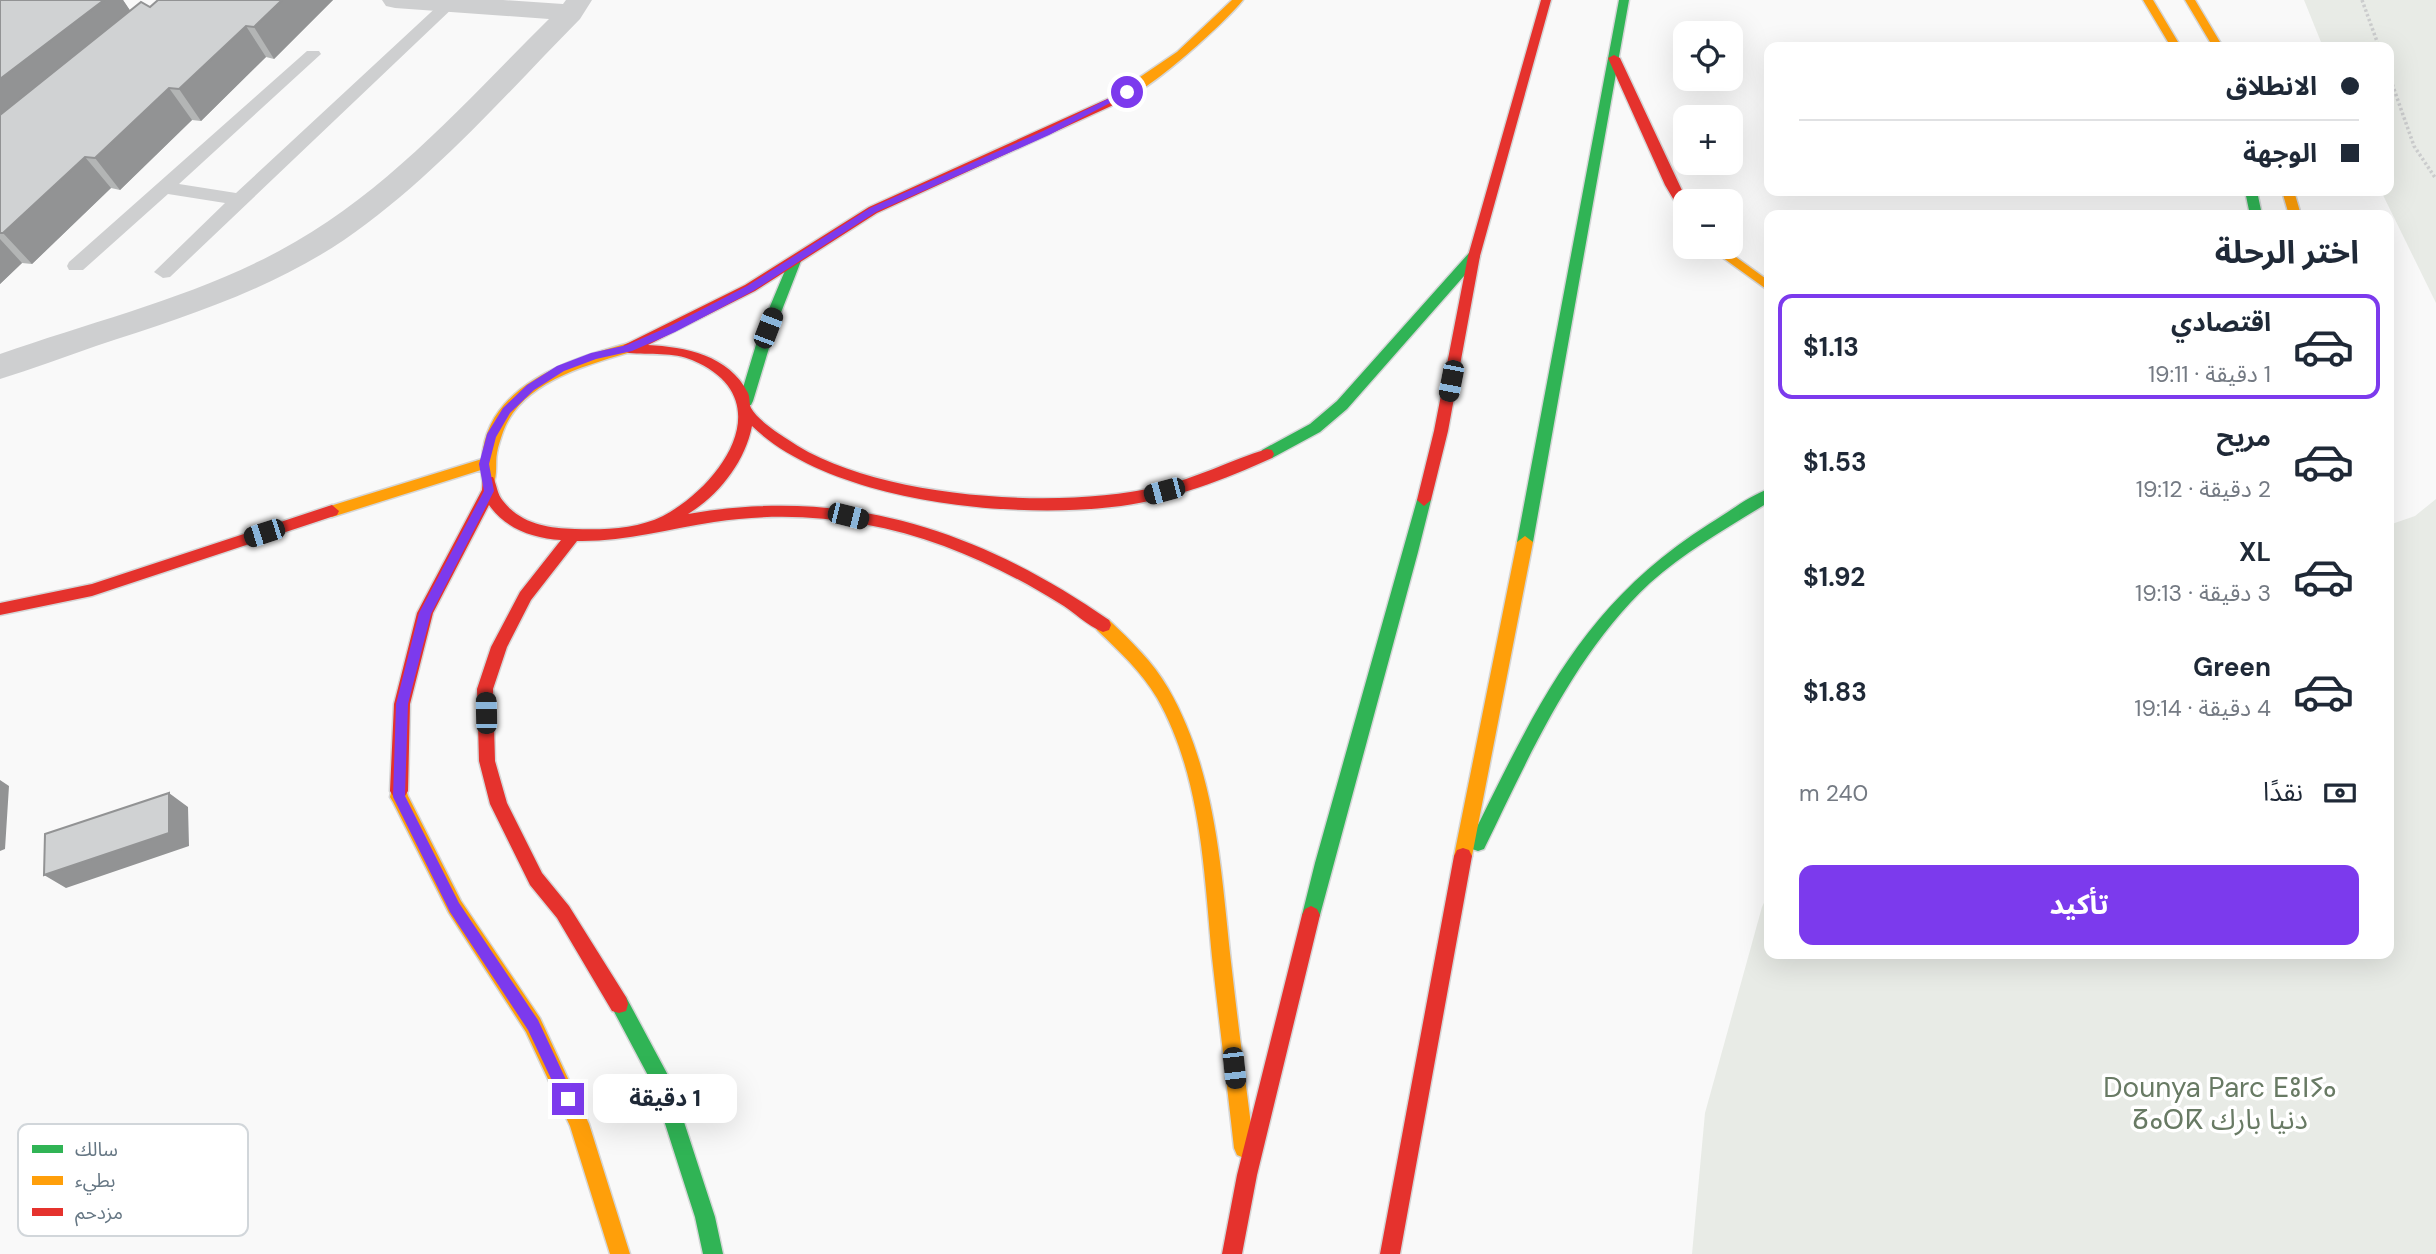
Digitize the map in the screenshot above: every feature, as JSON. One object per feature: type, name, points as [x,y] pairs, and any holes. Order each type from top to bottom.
[{"type":"main road","points":[[1238,0],[1207,35],[1163,70],[1109,103],[873,210],[795,261],[712,309],[629,348],[594,355],[560,369],[530,388],[507,410],[496,428],[484,464],[489,491],[506,515],[534,532],[571,539],[611,538],[733,512],[772,509],[848,516],[958,544],[1002,559],[1076,604],[1142,661],[1165,696],[1191,756],[1206,816],[1247,1175]]},
{"type":"main road","points":[[1232,1254],[1247,1175],[1341,793],[1397,610],[1438,443],[1474,256],[1546,0]]},
{"type":"main road","points":[[1390,1254],[1454,888],[1508,635],[1624,0]]},
{"type":"main road","points":[[2148,0],[2173,42]]},
{"type":"main road","points":[[2190,0],[2215,42]]},
{"type":"main road","points":[[1614,58],[1673,189]]},
{"type":"main road","points":[[629,348],[681,351],[716,364],[735,380],[748,408],[784,448],[807,461],[862,479],[979,501],[1023,506],[1077,505],[1139,498],[1213,478],[1279,449],[1323,422],[1354,392],[1474,256]]},
{"type":"main road","points":[[1728,259],[1764,284]]},
{"type":"main road","points":[[654,527],[695,506],[726,477],[744,446],[748,408],[768,328],[795,261]]},
{"type":"main road","points":[[0,609],[47,603],[114,585],[239,541],[484,464]]},
{"type":"main road","points":[[489,491],[425,613],[402,704],[399,797],[455,907],[533,1025],[579,1124],[620,1254]]},
{"type":"main road","points":[[1454,888],[1559,685],[1624,600],[1677,552],[1764,498]]},
{"type":"main road","points":[[571,539],[525,596],[499,647],[485,689],[487,761],[499,804],[536,879],[563,912],[608,984],[660,1079],[705,1217],[713,1254]]},
{"type":"street","points":[[395,0],[575,7]]},
{"type":"street","points":[[0,367],[227,288],[291,258],[351,222],[396,187],[575,7]]},
{"type":"lane","points":[[163,272],[449,4]]},
{"type":"lane","points":[[76,266],[313,54]]},
{"type":"lane","points":[[163,187],[240,200]]},
{"type":"path","points":[[2362,0],[2377,42]]},
{"type":"path","points":[[2394,89],[2414,146],[2436,179]]},
{"type":"green space","points":[[2304,0],[2436,0],[2436,303],[2394,217],[2394,210],[2390,210],[2383,196],[2394,196],[2394,42],[2321,42]]},
{"type":"green space","name":"Dounya Parc ⴹⵓⵏⵢⴰ ⵒⴰⵔⴽ دنيا بارك","points":[[2436,499],[2436,1254],[1692,1254],[1705,1113],[1764,903],[1764,959],[2394,959],[2394,523],[2415,516]]},
{"type":"building","points":[[0,0],[104,0],[0,79]]},
{"type":"building","points":[[158,0],[282,0],[254,27],[246,26],[179,89],[169,88],[95,158],[85,157],[0,233],[0,115],[141,2],[150,7]]},
{"type":"building","points":[[169,793],[169,833],[44,875],[45,834]]},
{"type":"traffic: fast","points":[[1525,542],[1624,0]]},
{"type":"traffic: fast","points":[[2252,196],[2255,210]]},
{"type":"traffic: fast","points":[[1267,454],[1315,428],[1342,405],[1474,256]]},
{"type":"traffic: fast","points":[[746,401],[768,328],[795,261]]},
{"type":"traffic: fast","points":[[1478,843],[1550,702],[1593,636],[1618,606],[1674,555],[1764,498]]},
{"type":"traffic: fast","points":[[1311,915],[1424,500]]},
{"type":"traffic: fast","points":[[619,1004],[660,1079],[705,1217],[713,1254]]},
{"type":"traffic: slow","points":[[1116,99],[1181,54],[1238,0]]},
{"type":"traffic: slow","points":[[2148,0],[2173,42]]},
{"type":"traffic: slow","points":[[2190,0],[2215,42]]},
{"type":"traffic: slow","points":[[2289,196],[2294,210]]},
{"type":"traffic: slow","points":[[1730,259],[1764,283]]},
{"type":"traffic: slow","points":[[488,481],[489,451],[498,426],[511,406],[530,389],[552,375],[576,364],[629,348]]},
{"type":"traffic: slow","points":[[332,511],[484,464]]},
{"type":"traffic: slow","points":[[1463,856],[1525,542]]},
{"type":"traffic: slow","points":[[1103,625],[1136,657],[1162,692],[1181,730],[1194,770],[1210,855],[1244,1148]]},
{"type":"traffic: slow","points":[[399,791],[399,797],[455,907],[533,1025],[579,1124],[620,1254]]},
{"type":"traffic: jam","points":[[1424,500],[1441,431],[1474,256],[1546,0]]},
{"type":"traffic: jam","points":[[1614,58],[1673,189]]},
{"type":"traffic: jam","points":[[634,346],[750,288],[873,210],[1116,99]]},
{"type":"traffic: jam","points":[[488,481],[495,501],[516,521],[541,532],[574,535],[622,533],[657,525],[691,505],[713,486],[730,464],[742,441],[746,417],[742,394],[726,374],[698,357],[673,351],[629,348]]},
{"type":"traffic: jam","points":[[749,414],[788,447],[835,470],[914,491],[1003,502],[1085,503],[1139,497],[1195,483],[1267,454]]},
{"type":"traffic: jam","points":[[399,791],[402,704],[425,613],[489,491]]},
{"type":"traffic: jam","points":[[654,527],[715,516],[776,510],[863,518],[949,541],[990,558],[1068,600],[1103,625]]},
{"type":"traffic: jam","points":[[0,609],[92,590],[332,511]]},
{"type":"traffic: jam","points":[[571,539],[525,596],[499,647],[485,689],[487,761],[499,804],[536,879],[563,912],[619,1004]]},
{"type":"traffic: jam","points":[[1390,1254],[1463,856]]},
{"type":"traffic: jam","points":[[1232,1254],[1247,1175],[1311,915]]},
{"type":"route","points":[[568,1099],[533,1025],[455,907],[399,797],[402,704],[425,613],[489,491],[484,464],[491,437],[507,410],[530,388],[560,369],[594,355],[629,348],[712,309],[795,261],[873,210],[1046,133],[1127,92]]}]
